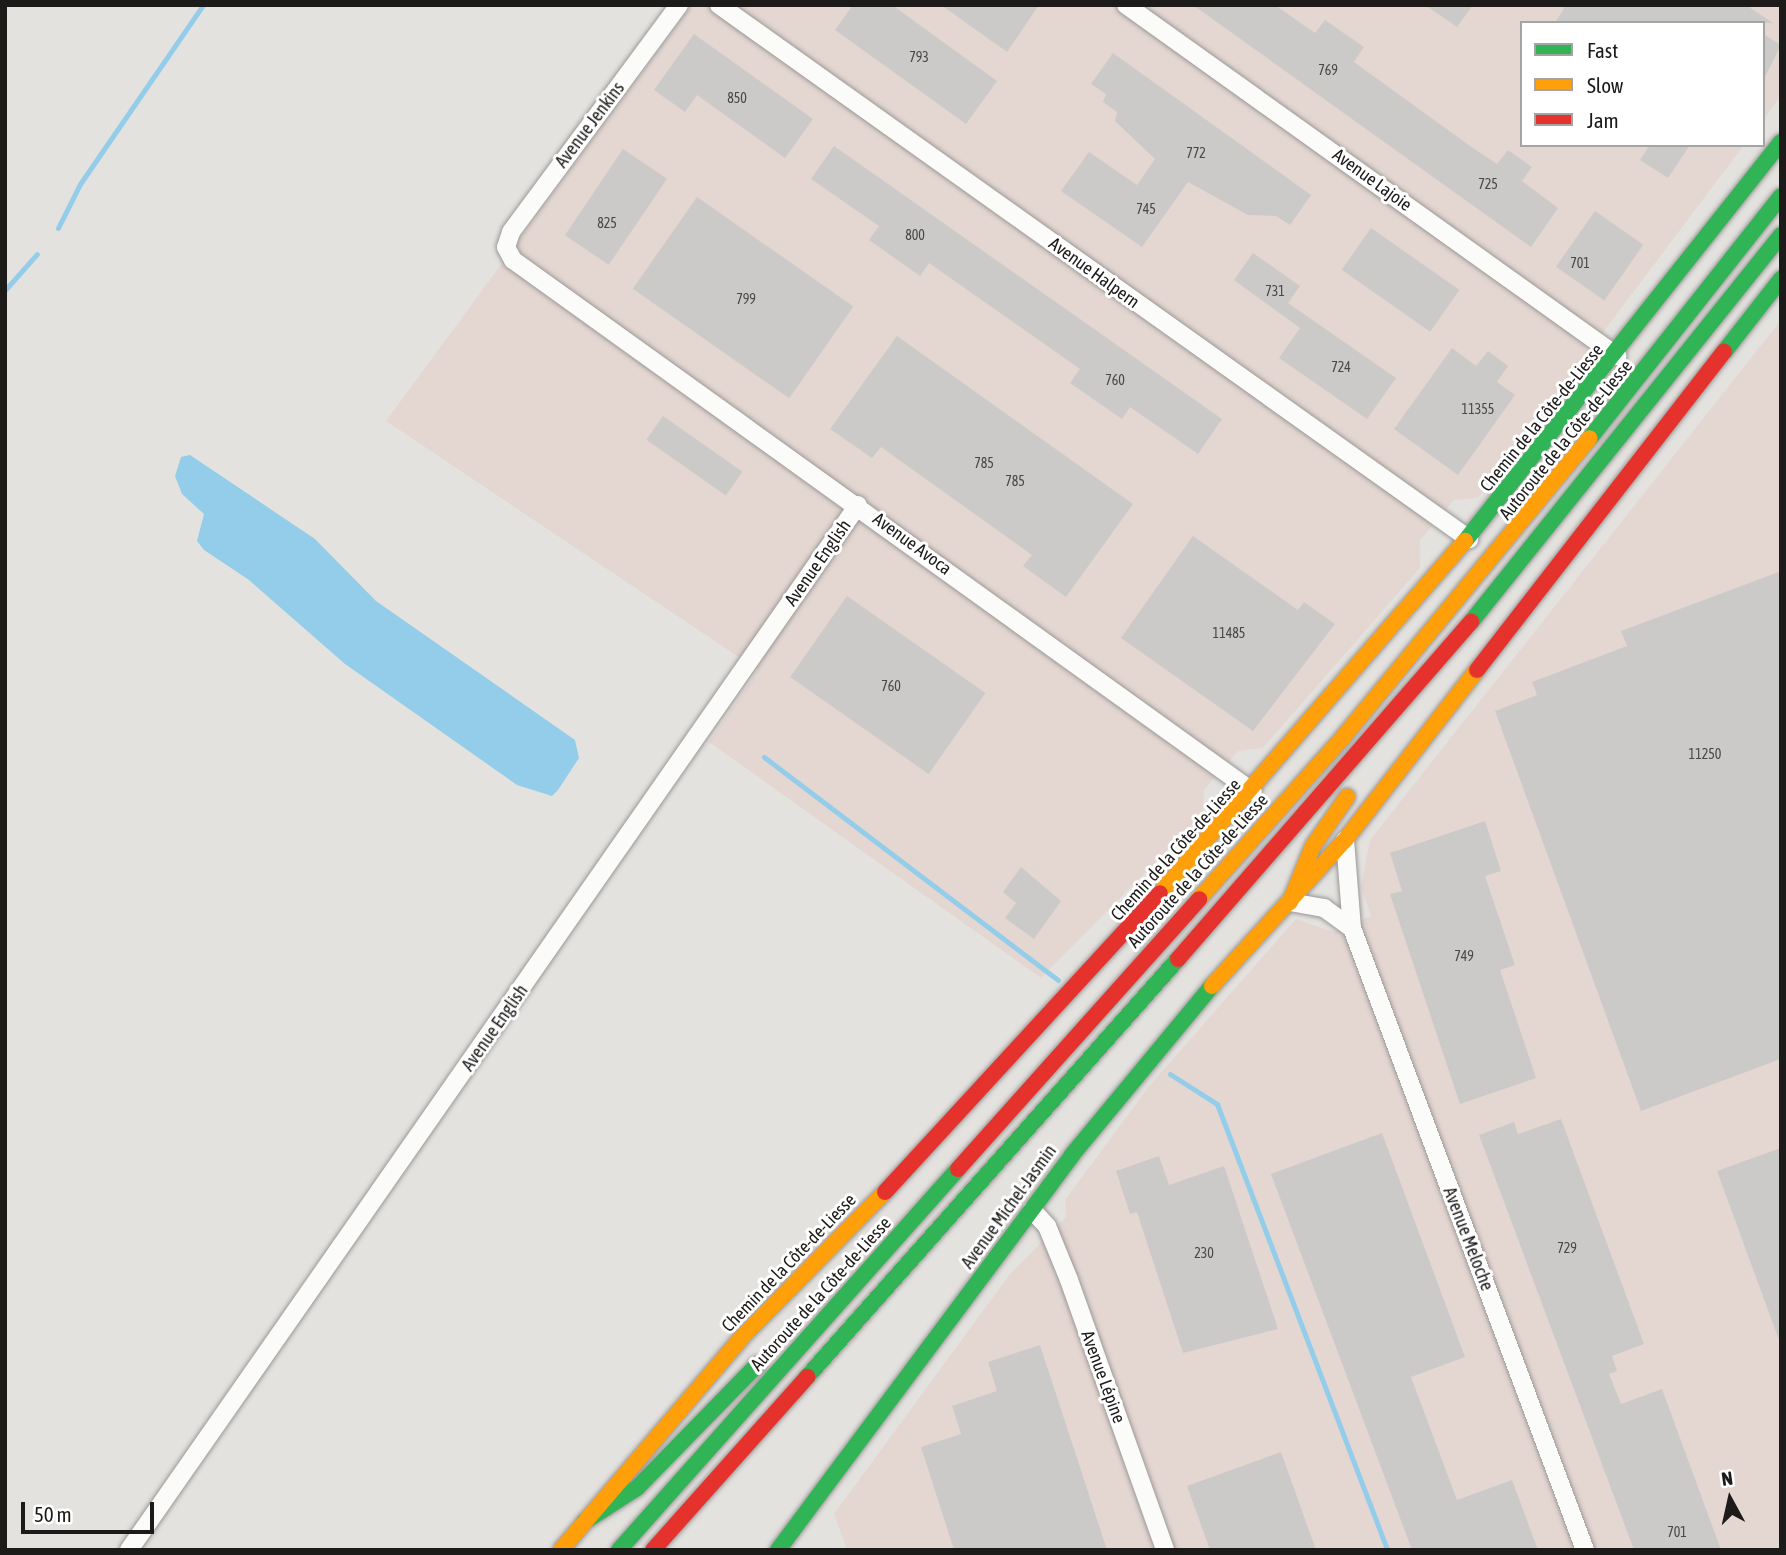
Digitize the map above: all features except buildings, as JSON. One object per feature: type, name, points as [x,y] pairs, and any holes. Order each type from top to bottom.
[{"type":"main road","name":"Chemin de la Côte-de-Liesse","points":[[562,1550],[742,1337],[982,1093],[1253,792],[1469,539],[1617,356],[1781,142]]},
{"type":"main road","name":"Autoroute de la Côte-de-Liesse","points":[[619,1550],[1441,622],[1781,196]]},
{"type":"main road","points":[[653,1550],[1413,695],[1781,235]]},
{"type":"main road","points":[[1290,902],[1345,840],[1781,279]]},
{"type":"main road","points":[[1290,902],[1313,846],[1413,695]]},
{"type":"main road","name":"Avenue Michel-Jasmin","points":[[778,1550],[1032,1210],[1157,1048],[1290,902]]},
{"type":"main road","points":[[584,1522],[637,1488],[691,1427],[918,1214]]},
{"type":"street","name":"Avenue Jenkins","points":[[506,247],[511,232],[679,5]]},
{"type":"street","name":"Avenue Halpern","points":[[719,5],[1469,539]]},
{"type":"street","name":"Avenue Lajoie","points":[[1126,5],[1617,356]]},
{"type":"street","name":"Avenue Avoca","points":[[506,247],[513,260],[858,505],[1253,792]]},
{"type":"street","name":"Avenue English","points":[[129,1550],[858,505]]},
{"type":"street","name":"Avenue Meloche","points":[[1345,840],[1352,928],[1585,1550]]},
{"type":"street","points":[[1290,902],[1324,908],[1352,928]]},
{"type":"street","name":"Avenue Lépine","points":[[1032,1210],[1047,1226],[1065,1270],[1165,1550]]},
{"type":"shaded area","points":[[692,5],[1781,5],[1781,96],[1765,117],[1765,21],[1520,21],[1520,147],[1742,147],[1478,498],[1454,500],[1420,540],[1420,568],[1263,748],[1238,751],[1204,790],[1203,814],[1041,978],[709,742],[758,670],[386,421]]},
{"type":"shaded area","points":[[1781,320],[1781,1550],[847,1550],[834,1514],[1010,1274],[1066,1217],[1065,1200],[1150,1085],[1296,919],[1333,932],[1371,916],[1361,887],[1370,840]]},
{"type":"water","points":[[190,455],[315,539],[376,601],[575,740],[579,758],[558,790],[552,796],[517,785],[345,664],[249,580],[204,550],[197,541],[204,514],[182,494],[175,476],[181,457]]},
{"type":"waterway","points":[[58,228],[80,184],[203,5]]},
{"type":"waterway","points":[[5,290],[37,254]]},
{"type":"waterway","points":[[764,757],[1058,980]]},
{"type":"waterway","points":[[1170,1074],[1217,1104],[1387,1550]]},
{"type":"traffic: fast","points":[[1465,541],[1781,142]]},
{"type":"traffic: fast","points":[[1590,438],[1781,196]]},
{"type":"traffic: fast","points":[[1471,622],[1781,235]]},
{"type":"traffic: fast","points":[[1724,352],[1781,279]]},
{"type":"traffic: fast","points":[[807,1377],[1178,959]]},
{"type":"traffic: fast","points":[[778,1550],[1072,1155],[1212,986]]},
{"type":"traffic: fast","points":[[619,1550],[958,1169]]},
{"type":"traffic: fast","points":[[584,1522],[637,1488],[758,1364]]},
{"type":"traffic: slow","points":[[1199,899],[1344,736],[1590,438]]},
{"type":"traffic: slow","points":[[1160,893],[1465,541]]},
{"type":"traffic: slow","points":[[1212,986],[1345,840],[1477,670]]},
{"type":"traffic: slow","points":[[1290,902],[1313,846],[1347,797]]},
{"type":"traffic: slow","points":[[561,1550],[742,1337],[885,1192]]},
{"type":"traffic: jam","points":[[1477,670],[1724,352]]},
{"type":"traffic: jam","points":[[1178,959],[1471,622]]},
{"type":"traffic: jam","points":[[885,1192],[1160,893]]},
{"type":"traffic: jam","points":[[958,1169],[1199,899]]},
{"type":"traffic: jam","points":[[653,1550],[807,1377]]}]
